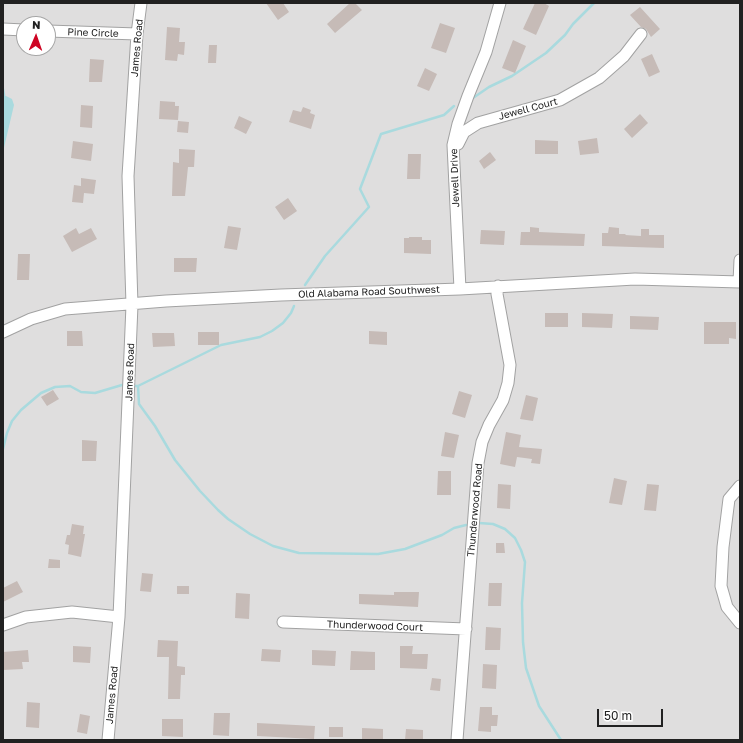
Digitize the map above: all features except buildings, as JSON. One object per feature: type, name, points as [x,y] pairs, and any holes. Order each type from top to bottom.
[{"type":"street","name":"James Road","points":[[108,740],[120,616],[132,305],[128,176],[137,34],[141,3]]},
{"type":"street","name":"Jewell Drive","points":[[460,289],[453,145],[458,124],[486,52],[500,3]]},
{"type":"street","points":[[3,29],[16,30]]},
{"type":"street","name":"Pine Circle","points":[[56,31],[137,34]]},
{"type":"street","name":"Jewell Court","points":[[454,153],[464,132],[478,123],[560,100],[599,78],[624,56],[642,34]]},
{"type":"street","points":[[739,282],[740,260]]},
{"type":"street","name":"Old Alabama Road Southwest","points":[[3,332],[31,319],[65,309],[132,305],[166,301],[281,295],[460,289],[635,279],[739,282]]},
{"type":"street","name":"Thunderwood Road","points":[[456,740],[478,463],[482,442],[489,425],[503,400],[508,382],[510,365],[497,294],[498,286]]},
{"type":"street","points":[[740,486],[729,499],[722,548],[721,586],[727,607],[740,623]]},
{"type":"street","points":[[3,626],[26,617],[72,612],[120,616]]},
{"type":"street","name":"Thunderwood Court","points":[[283,622],[466,629]]},
{"type":"shaded area","points":[[3,3],[740,3],[740,740],[3,740]]},
{"type":"water","points":[[4,95],[12,99],[14,105],[3,152],[3,96]]},
{"type":"waterway","points":[[473,98],[489,87],[512,76],[546,53],[565,35],[573,24],[594,3]]},
{"type":"waterway","points":[[3,89],[4,95]]},
{"type":"waterway","points":[[305,285],[325,256],[369,207],[360,189],[381,134],[444,115],[454,106]]},
{"type":"waterway","points":[[132,386],[138,386],[221,345],[260,337],[283,323],[291,313],[294,306]]},
{"type":"waterway","points":[[3,449],[12,421],[21,410],[41,393],[55,387],[70,386],[81,392],[95,393],[125,385]]},
{"type":"waterway","points":[[138,386],[139,404],[155,426],[175,460],[200,491],[228,519],[250,534],[273,546],[299,553],[378,554],[405,549],[442,535],[454,528],[466,525]]},
{"type":"waterway","points":[[479,523],[493,524],[505,529],[515,538],[521,550],[525,562],[522,603],[523,642],[526,668],[539,706],[561,740]]}]
